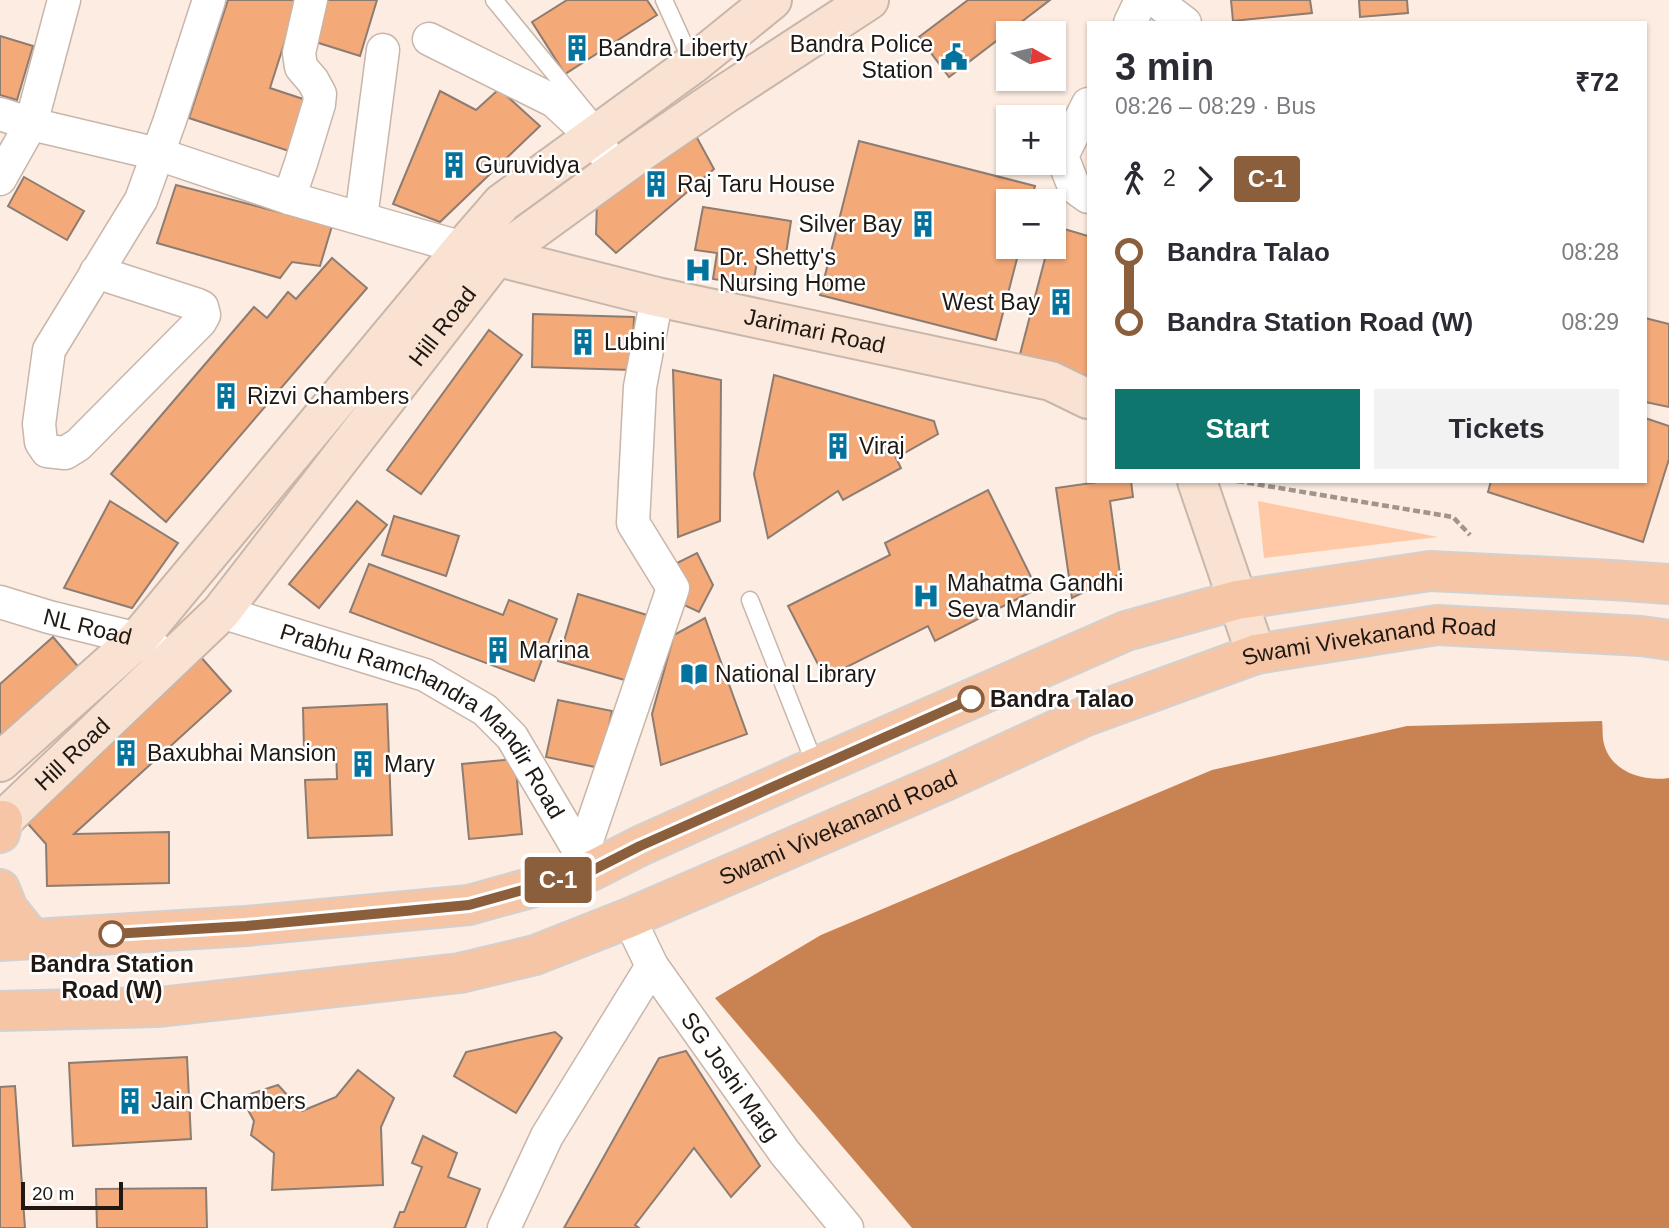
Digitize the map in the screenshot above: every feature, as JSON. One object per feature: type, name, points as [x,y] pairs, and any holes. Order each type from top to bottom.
[{"type":"main road","name":"Hill Road","points":[[0,762],[138,639],[480,252],[616,170],[722,96],[869,0]]},
{"type":"main road","name":"Hill Road","points":[[1,825],[221,612],[480,252],[502,203],[693,64],[755,9]]},
{"type":"main road","name":"Jarimari Road","points":[[480,252],[657,297],[1051,381],[1087,399]]},
{"type":"main road","points":[[1198,483],[1256,654]]},
{"type":"main road","points":[[0,889],[16,940],[246,926],[469,905],[640,846],[1126,631],[1237,600],[1430,571],[1669,584]]},
{"type":"main road","name":"Swami Vivekanand Road","points":[[0,1011],[159,1007],[460,973],[535,955],[629,918],[943,782],[1086,716],[1256,654],[1437,625],[1641,636],[1669,640]]},
{"type":"street","points":[[0,179],[31,124],[64,0]]},
{"type":"street","points":[[96,272],[198,305],[202,307],[204,315],[78,445],[65,453],[47,451],[41,442],[39,424],[49,350],[96,272],[141,200],[209,0]]},
{"type":"street","points":[[289,198],[319,104],[320,94],[301,67],[299,53],[311,0]]},
{"type":"street","points":[[1131,21],[1141,0]]},
{"type":"street","points":[[1155,0],[1182,21]]},
{"type":"street","points":[[429,39],[554,101],[597,134],[616,170]]},
{"type":"street","points":[[361,218],[383,50]]},
{"type":"street","points":[[1087,106],[1062,156],[1074,187],[1087,196]]},
{"type":"street","points":[[0,114],[158,154],[289,198],[480,252]]},
{"type":"street","points":[[587,863],[673,588],[634,523],[640,387],[657,297]]},
{"type":"street","name":"NL Road","points":[[0,602],[138,639],[173,657]]},
{"type":"street","name":"Prabhu Ramchandra Mandir Road","points":[[221,612],[425,675],[485,710],[512,737],[587,863]]},
{"type":"street","name":"SG Joshi Marg","points":[[629,918],[652,966],[785,1153],[847,1228]]},
{"type":"street","points":[[504,1228],[547,1136],[652,966]]},
{"type":"lane","points":[[494,0],[597,134]]},
{"type":"lane","points":[[664,0],[693,64]]},
{"type":"lane","points":[[750,600],[817,767]]},
{"type":"path","points":[[1249,483],[1453,517],[1504,575]]},
{"type":"shaded area","points":[[1258,501],[1438,537],[1264,558]]},
{"type":"shaded area","points":[[1602,721],[1603,741],[1608,754],[1621,768],[1639,776],[1669,778],[1669,1228],[912,1228],[715,998],[821,935],[1212,770],[1407,726]]},
{"type":"building","points":[[228,0],[298,0],[270,88],[315,103],[298,154],[189,118]]},
{"type":"building","points":[[319,0],[377,0],[360,56],[306,39]]},
{"type":"building","name":"Bandra Liberty","points":[[567,0],[647,0],[657,15],[565,74],[532,22]]},
{"type":"building","name":"Bandra Police Station","points":[[968,0],[1050,0],[1022,21],[996,21],[996,41],[949,77],[919,37]]},
{"type":"building","points":[[1231,0],[1310,0],[1312,13],[1233,21]]},
{"type":"building","points":[[1359,0],[1407,0],[1408,13],[1360,17]]},
{"type":"building","points":[[0,36],[33,46],[17,100],[0,95]]},
{"type":"building","name":"Guruvidya","points":[[499,89],[540,126],[440,222],[393,204],[440,91],[476,110]]},
{"type":"building","name":"Raj Taru House","points":[[690,125],[714,169],[616,253],[596,234],[597,200]]},
{"type":"building","name":"Silver Bay","points":[[859,141],[1035,186],[1034,189],[996,189],[996,259],[1017,259],[996,340],[820,295]]},
{"type":"building","points":[[24,177],[84,211],[67,240],[8,206]]},
{"type":"building","points":[[176,185],[332,226],[320,266],[292,262],[280,278],[157,243]]},
{"type":"building","points":[[703,207],[791,221],[786,254],[759,250],[753,285],[713,279],[717,253],[695,250]]},
{"type":"building","name":"West Bay","points":[[1066,230],[1087,236],[1087,376],[1019,358],[1045,259],[1066,259]]},
{"type":"building","name":"Rizvi Chambers","points":[[332,258],[367,288],[166,522],[111,474],[254,307],[267,318],[288,292],[296,299]]},
{"type":"building","name":"Lubini","points":[[533,314],[634,317],[632,370],[532,367]]},
{"type":"building","points":[[1647,318],[1669,324],[1669,407],[1647,402]]},
{"type":"building","points":[[489,330],[522,355],[421,494],[387,470]]},
{"type":"building","points":[[673,370],[721,380],[720,521],[678,537]]},
{"type":"building","name":"Viraj","points":[[774,375],[934,421],[938,434],[896,458],[901,468],[843,500],[838,491],[768,538],[754,474]]},
{"type":"building","points":[[1647,419],[1669,426],[1669,459],[1643,542],[1488,492],[1490,483],[1647,483]]},
{"type":"building","points":[[1091,483],[1131,483],[1133,497],[1110,501],[1120,574],[1072,598],[1056,488]]},
{"type":"building","points":[[988,490],[1037,589],[935,641],[928,626],[825,678],[788,606],[890,555],[885,543]]},
{"type":"building","points":[[110,501],[178,543],[132,608],[64,588]]},
{"type":"building","points":[[357,501],[387,525],[319,608],[289,584]]},
{"type":"building","points":[[394,516],[459,536],[446,576],[382,555]]},
{"type":"building","points":[[697,553],[713,585],[699,612],[682,604],[689,589],[677,563]]},
{"type":"building","name":"Marina","points":[[369,564],[503,615],[509,600],[557,619],[534,681],[350,612]]},
{"type":"building","points":[[578,594],[647,615],[628,681],[558,661]]},
{"type":"building","name":"National Library","points":[[705,618],[747,734],[661,765],[652,714],[674,635]]},
{"type":"building","points":[[53,637],[81,670],[0,742],[0,684]]},
{"type":"building","name":"Baxubhai Mansion","points":[[199,655],[231,691],[74,834],[169,832],[169,883],[47,886],[46,844],[21,816]]},
{"type":"building","points":[[558,700],[612,711],[600,768],[546,757]]},
{"type":"building","name":"Mary","points":[[387,704],[392,835],[308,838],[305,780],[337,779],[336,748],[304,750],[303,708]]},
{"type":"building","points":[[515,759],[522,834],[469,839],[462,764]]},
{"type":"building","points":[[555,1032],[562,1038],[516,1113],[454,1076],[466,1052]]},
{"type":"building","points":[[686,1051],[760,1166],[731,1197],[694,1148],[635,1225],[639,1228],[564,1228],[659,1058]]},
{"type":"building","name":"Jain Chambers","points":[[187,1057],[191,1139],[73,1146],[69,1063]]},
{"type":"building","points":[[358,1070],[394,1098],[381,1127],[383,1185],[272,1190],[274,1153],[251,1135],[254,1121],[241,1097],[278,1085],[302,1111],[336,1097]]},
{"type":"building","points":[[15,1086],[25,1228],[0,1228],[0,1087]]},
{"type":"building","points":[[423,1136],[457,1153],[448,1177],[480,1189],[465,1228],[394,1228],[400,1212],[404,1212],[422,1167],[412,1163]]},
{"type":"building","points":[[206,1188],[207,1228],[97,1228],[96,1189]]},
{"type":"bus line","name":"C-1","points":[[112,934],[246,926],[469,905],[591,871],[640,846],[971,699]]},
{"type":"place","name":"Bandra Liberty","points":[[577,48]]},
{"type":"place","name":"Bandra Police Station","points":[[954,57]]},
{"type":"place","name":"Guruvidya","points":[[454,165]]},
{"type":"place","name":"Raj Taru House","points":[[656,184]]},
{"type":"place","name":"Silver Bay","points":[[923,224]]},
{"type":"place","name":"Dr. Shetty's Nursing Home","points":[[698,270]]},
{"type":"place","name":"West Bay","points":[[1061,302]]},
{"type":"place","name":"Lubini","points":[[583,342]]},
{"type":"place","name":"Rizvi Chambers","points":[[226,396]]},
{"type":"place","name":"Viraj","points":[[838,446]]},
{"type":"place","name":"Mahatma Gandhi Seva Mandir","points":[[926,596]]},
{"type":"place","name":"Marina","points":[[498,650]]},
{"type":"place","name":"National Library","points":[[694,674]]},
{"type":"place","name":"Bandra Talao","points":[[971,699]]},
{"type":"place","name":"Baxubhai Mansion","points":[[126,753]]},
{"type":"place","name":"Mary","points":[[363,764]]},
{"type":"place","name":"Bandra Station Road (W)","points":[[112,934]]},
{"type":"place","name":"Jain Chambers","points":[[130,1101]]}]
